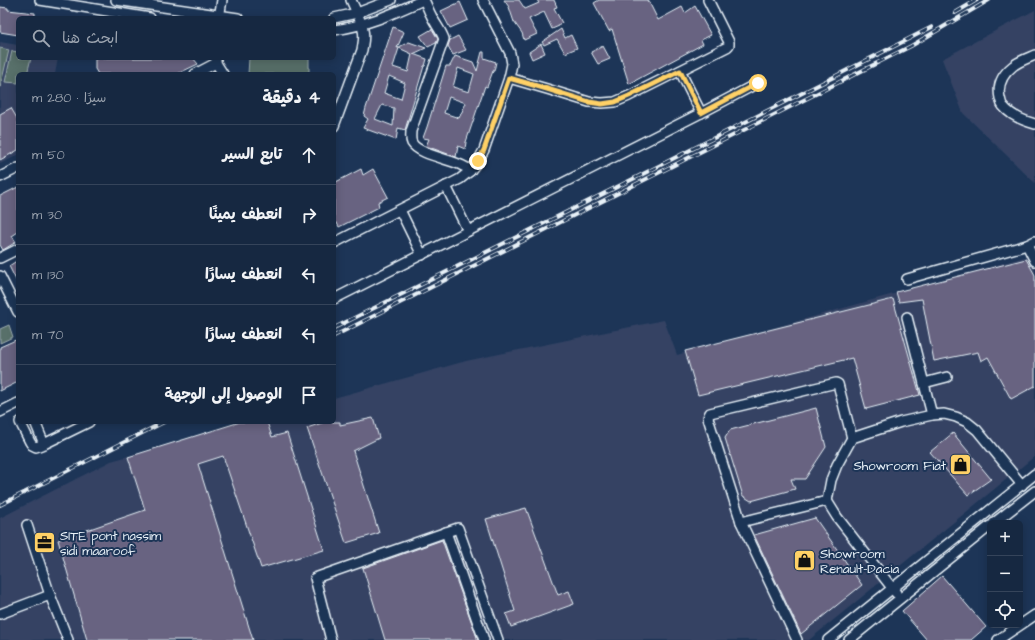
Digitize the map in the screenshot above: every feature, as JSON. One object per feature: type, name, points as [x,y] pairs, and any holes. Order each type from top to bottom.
[{"type":"street","points":[[40,0],[138,16]]},
{"type":"street","points":[[116,0],[213,16]]},
{"type":"street","points":[[219,16],[222,0]]},
{"type":"street","points":[[336,121],[362,50],[364,40],[364,31],[351,0]]},
{"type":"street","points":[[336,18],[357,13],[391,0]]},
{"type":"street","points":[[336,30],[362,25],[424,0],[428,6],[430,15],[439,28],[444,39],[411,131],[410,139],[419,150],[464,166],[470,171]]},
{"type":"street","points":[[336,242],[460,179],[470,171],[478,161],[484,150],[509,78],[512,64],[510,53],[483,0]]},
{"type":"street","points":[[509,78],[589,102],[602,104],[615,102],[680,71],[729,45],[729,42],[708,0]]},
{"type":"street","points":[[1035,55],[1013,65],[1004,75],[1000,83],[999,92],[1002,105],[1023,121],[1035,124]]},
{"type":"street","points":[[198,72],[216,60],[222,72]]},
{"type":"street","points":[[680,71],[701,113]]},
{"type":"street","points":[[336,298],[758,83]]},
{"type":"street","points":[[0,177],[16,169]]},
{"type":"street","points":[[446,186],[468,231]]},
{"type":"street","points":[[400,210],[422,255]]},
{"type":"street","points":[[907,279],[1031,243],[1035,261]]},
{"type":"street","points":[[0,258],[16,250]]},
{"type":"street","points":[[0,276],[16,308]]},
{"type":"street","points":[[907,317],[932,415]]},
{"type":"street","points":[[924,383],[947,377]]},
{"type":"street","points":[[796,640],[741,522],[708,415],[710,413],[837,384],[852,438]]},
{"type":"street","points":[[0,412],[15,405]]},
{"type":"street","points":[[901,598],[837,517],[827,501],[831,480],[837,465],[852,438],[901,422],[932,415],[944,414],[956,417],[967,422],[977,430],[1022,485]]},
{"type":"street","points":[[21,424],[32,445],[36,447],[85,424]]},
{"type":"street","points":[[36,424],[44,444]]},
{"type":"street","points":[[831,639],[1035,474]]},
{"type":"street","points":[[998,520],[1035,491]]},
{"type":"street","points":[[741,522],[827,501]]},
{"type":"street","points":[[27,525],[50,596],[68,640]]},
{"type":"street","points":[[331,640],[315,578],[458,528],[498,640]]},
{"type":"street","points":[[849,640],[987,528]]},
{"type":"street","points":[[446,532],[484,640]]},
{"type":"street","points":[[0,614],[50,596]]},
{"type":"street","points":[[998,640],[1035,615]]},
{"type":"shaded area","points":[[1035,10],[1035,183],[963,113],[942,59]]},
{"type":"shaded area","points":[[0,42],[16,45],[16,60],[58,60],[55,72],[16,72],[16,156],[0,164]]},
{"type":"shaded area","points":[[1035,254],[1035,456],[809,640],[0,640],[0,518],[111,461],[242,424],[336,424],[336,397],[466,361],[664,320],[677,355]]},
{"type":"green space","points":[[0,48],[9,50],[0,88]]},
{"type":"green space","points":[[12,51],[16,52],[16,60],[30,60],[28,72],[16,72],[16,83],[5,82]]},
{"type":"green space","points":[[249,60],[309,60],[309,72],[248,72]]},
{"type":"green space","points":[[9,325],[13,337],[0,343],[0,329]]},
{"type":"building","points":[[504,0],[519,0],[525,9],[539,3],[537,0],[554,0],[557,7],[554,8],[562,23],[552,29],[544,12],[529,19],[537,34],[524,40],[522,33],[514,22],[509,7]]},
{"type":"building","points":[[599,0],[648,0],[658,20],[682,7],[685,13],[695,6],[711,35],[701,40],[703,44],[629,84],[612,29],[609,31],[594,3]]},
{"type":"building","points":[[460,2],[468,20],[450,28],[441,11]]},
{"type":"building","points":[[0,7],[8,8],[8,10],[35,13],[35,16],[16,16],[16,35],[0,32]]},
{"type":"building","points":[[393,27],[404,32],[397,48],[409,42],[426,48],[413,54],[427,59],[405,130],[398,128],[396,140],[363,128],[368,119],[364,116]],"holes":[[[399,48],[412,54],[408,72],[393,67]],[[389,76],[405,83],[401,99],[384,93]],[[382,105],[394,108],[393,126],[375,119]]]},
{"type":"building","points":[[432,29],[438,39],[436,43],[428,47],[420,36]]},
{"type":"building","points":[[561,29],[565,38],[571,35],[577,48],[565,53],[557,39],[544,45],[542,42]]},
{"type":"building","points":[[458,36],[466,50],[453,55],[448,46],[450,40]]},
{"type":"building","points":[[541,44],[545,53],[532,59],[529,52]]},
{"type":"building","points":[[603,46],[610,59],[598,64],[591,52]]},
{"type":"building","points":[[482,52],[484,52],[484,58],[496,62],[487,87],[485,86],[465,149],[458,146],[456,157],[426,146],[429,139],[423,138],[446,66],[450,66],[455,56],[473,62],[477,71]],"holes":[[[458,68],[474,74],[469,92],[453,87]],[[449,97],[466,103],[459,118],[444,113]]]},
{"type":"building","points":[[95,60],[195,60],[198,64],[181,72],[97,72],[95,69]]},
{"type":"building","points":[[11,108],[16,117],[16,151],[0,160],[0,114]]},
{"type":"building","points":[[361,169],[363,175],[373,169],[388,197],[378,202],[379,207],[339,227],[336,223],[336,182]]},
{"type":"building","points":[[16,188],[16,233],[12,236],[16,242],[3,250],[0,245],[0,196]]},
{"type":"building","points":[[1026,259],[1035,275],[1035,386],[1011,399],[988,357],[981,361],[978,352],[934,361],[922,299],[899,302],[896,292]]},
{"type":"building","points":[[16,261],[16,280],[9,266]]},
{"type":"building","points":[[893,299],[920,395],[866,409],[852,358],[698,395],[685,351]]},
{"type":"building","points":[[16,340],[16,383],[0,391],[0,347]]},
{"type":"building","points":[[816,408],[826,447],[805,479],[791,479],[795,489],[751,501],[743,496],[725,438],[730,430]]},
{"type":"building","points":[[373,418],[379,438],[353,451],[379,533],[346,543],[307,428],[319,424],[336,424],[336,422],[340,422],[340,425]]},
{"type":"building","points":[[234,424],[268,424],[272,437],[287,433],[324,550],[261,568],[223,456],[198,464],[253,640],[87,640],[58,540],[145,510],[128,457]]},
{"type":"building","name":"Showroom Fiat","points":[[953,433],[991,479],[968,495],[930,452]]},
{"type":"building","points":[[526,508],[558,595],[569,591],[574,604],[511,627],[506,614],[515,611],[486,519]]},
{"type":"building","name":"Showroom Renault-Dacia","points":[[815,518],[862,585],[801,634],[754,535]]},
{"type":"building","points":[[442,540],[478,640],[385,640],[363,568]]},
{"type":"building","points":[[942,576],[986,627],[971,640],[927,640],[902,611]]},
{"type":"railway","points":[[955,13],[977,0]]},
{"type":"railway","points":[[336,335],[911,46],[989,0]]},
{"type":"railway","points":[[336,327],[637,177],[932,27]]},
{"type":"railway","points":[[0,505],[160,424]]},
{"type":"place","name":"Showroom Fiat","points":[[961,465]]},
{"type":"place","name":"SITE pont nassim sidi maaroof","points":[[45,542]]},
{"type":"place","name":"Showroom Renault-Dacia","points":[[804,560]]},
{"type":"route","points":[[478,161],[484,150],[509,78],[589,102],[602,104],[615,102],[680,71],[701,113],[758,83]]}]
